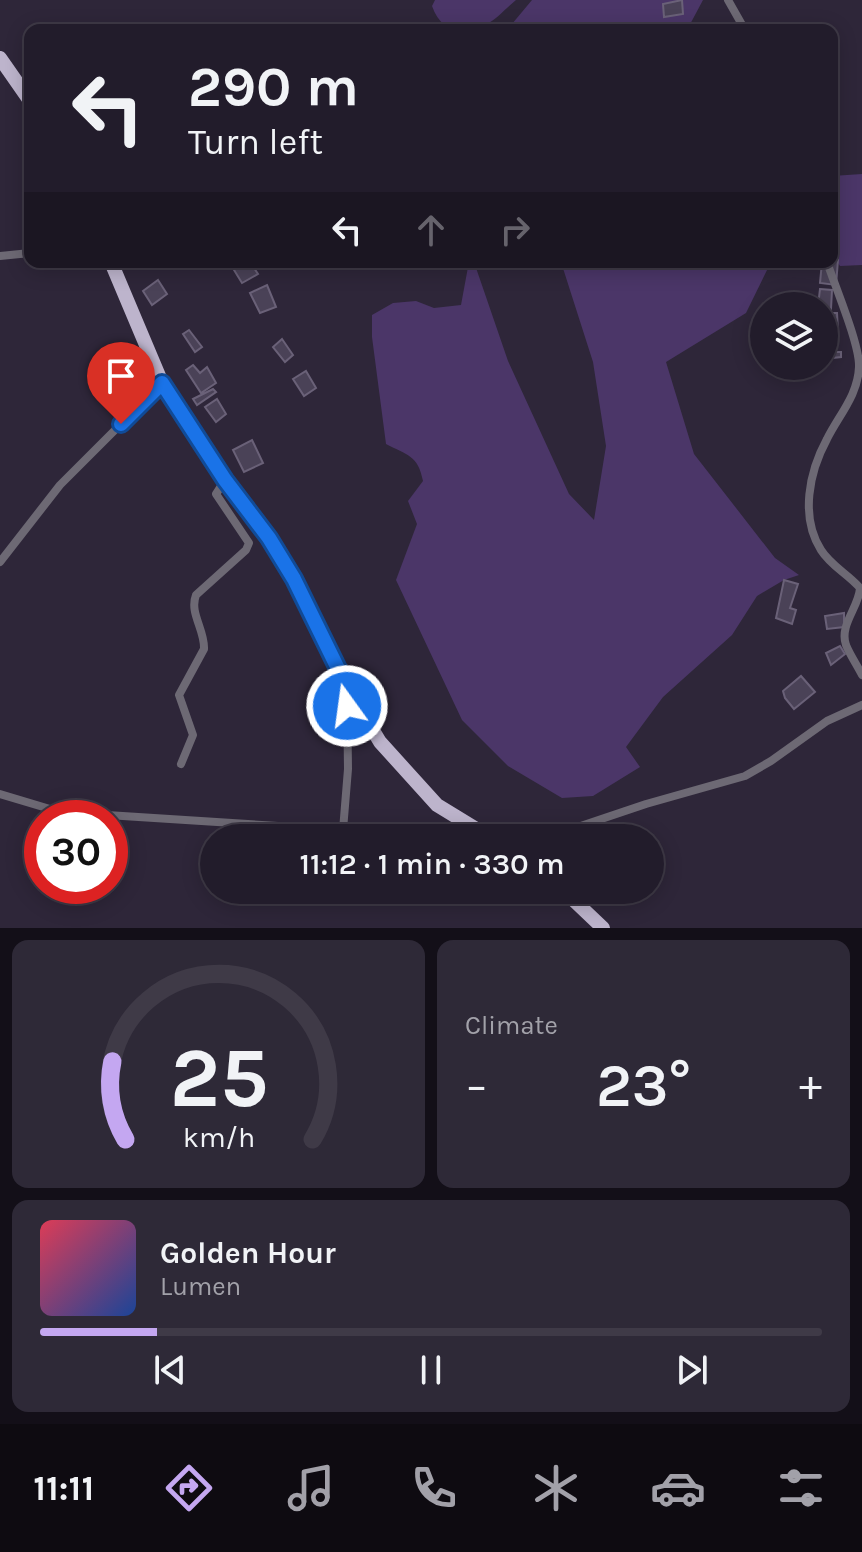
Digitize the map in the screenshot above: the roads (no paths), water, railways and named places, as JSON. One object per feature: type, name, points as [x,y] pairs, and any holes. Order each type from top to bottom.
[{"type":"highway","points":[[0,58],[24,92]]},
{"type":"highway","points":[[114,268],[162,383],[294,579],[347,687],[380,742],[437,805],[468,824]]},
{"type":"highway","points":[[580,904],[603,928]]},
{"type":"street","points":[[728,0],[742,24]]},
{"type":"street","points":[[0,256],[24,254]]},
{"type":"street","points":[[829,268],[860,365],[849,404],[825,441],[817,461],[808,504],[809,519],[812,534],[822,553],[860,588],[844,634],[846,645],[862,675]]},
{"type":"street","points":[[0,562],[60,485],[162,383]]},
{"type":"street","points":[[181,764],[193,735],[181,704],[180,690],[204,649],[205,641],[193,604],[196,595],[246,550],[249,543],[216,494],[225,480]]},
{"type":"street","points":[[343,824],[348,769],[347,687]]},
{"type":"street","points":[[587,824],[745,776],[827,721],[862,705]]},
{"type":"street","points":[[0,794],[60,812],[247,824]]}]
